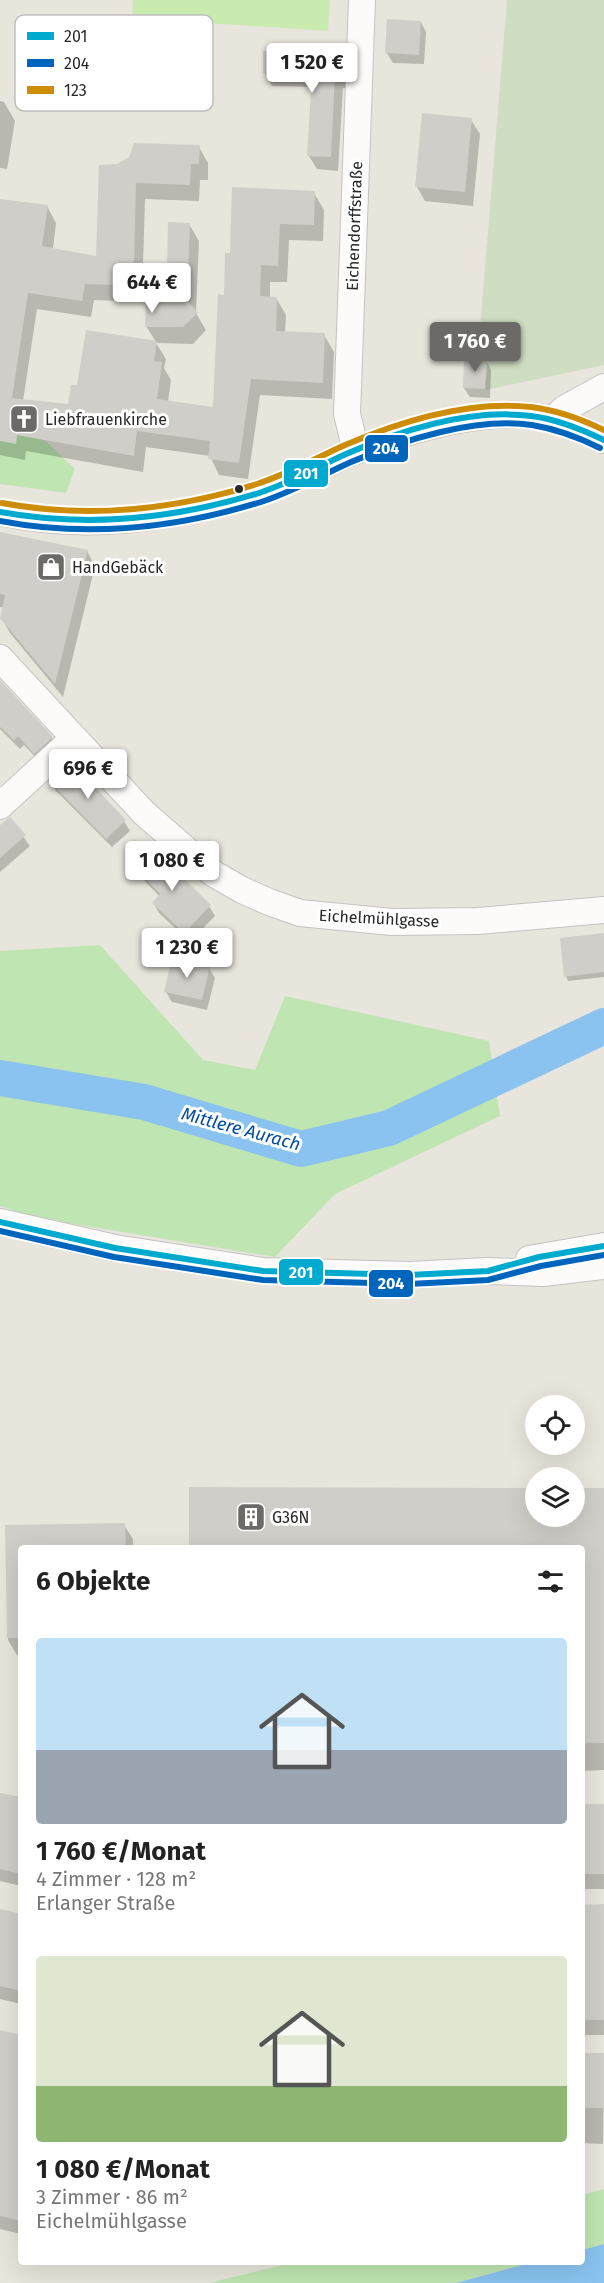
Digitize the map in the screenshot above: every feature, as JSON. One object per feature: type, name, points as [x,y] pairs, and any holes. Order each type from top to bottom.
[{"type":"street","name":"Eichendorffstraße","points":[[356,450],[347,414],[362,0]]},
{"type":"street","points":[[553,420],[564,409],[604,387]]},
{"type":"street","points":[[0,512],[22,517],[71,521],[117,519],[219,503],[262,491],[299,477],[356,450],[408,432],[453,421],[511,415],[553,420],[604,440]]},
{"type":"street","name":"Eichelmühlgasse","points":[[0,658],[144,813],[214,874],[242,891],[300,914],[392,922],[468,922],[604,910]]},
{"type":"street","points":[[0,806],[73,739]]},
{"type":"street","points":[[0,1222],[115,1248],[263,1270],[409,1275],[488,1270],[543,1273],[604,1266]]},
{"type":"street","points":[[488,1270],[539,1257],[604,1246]]},
{"type":"green space","points":[[133,0],[330,0],[328,31],[213,23],[213,15],[132,15]]},
{"type":"green space","points":[[507,0],[604,0],[604,365],[485,390],[489,356],[478,354]]},
{"type":"green space","points":[[17,435],[44,440],[75,469],[66,493],[0,484],[0,441]]},
{"type":"green space","points":[[100,945],[203,1060],[255,1070],[285,996],[489,1041],[500,1116],[335,1194],[275,1257],[37,1218],[0,1206],[0,951]]},
{"type":"green space","points":[[604,2189],[604,2244],[585,2249],[585,2194]]},
{"type":"green space","points":[[283,2265],[522,2265],[456,2283],[209,2283]]},
{"type":"water","points":[[604,2244],[604,2283],[456,2283],[522,2265],[585,2265],[585,2249]]},
{"type":"building","points":[[387,19],[421,21],[419,55],[385,53]]},
{"type":"building","points":[[263,51],[291,52],[291,58],[345,61],[344,75],[335,75],[331,157],[307,156],[312,74],[263,73]]},
{"type":"building","points":[[422,113],[472,118],[465,192],[415,187]]},
{"type":"building","points":[[134,143],[200,145],[199,164],[191,164],[190,185],[136,183],[134,265],[167,266],[168,222],[190,223],[187,300],[198,313],[183,327],[145,327],[146,286],[85,284],[82,301],[28,293],[12,398],[68,404],[71,385],[77,385],[86,330],[157,341],[154,361],[162,362],[157,399],[213,407],[218,294],[224,295],[225,253],[230,253],[232,187],[315,191],[314,225],[280,224],[278,266],[261,265],[260,296],[277,297],[276,331],[325,333],[323,383],[251,379],[239,463],[208,459],[210,441],[137,431],[134,456],[17,435],[16,444],[0,441],[0,199],[48,205],[42,246],[96,256],[99,165],[117,164],[129,157]]},
{"type":"building","points":[[464,358],[487,359],[485,389],[463,388]]},
{"type":"building","points":[[0,532],[88,550],[55,684],[0,618],[5,595],[0,594]]},
{"type":"building","points":[[0,680],[53,737],[34,754],[18,736],[14,740],[0,727]]},
{"type":"building","points":[[71,762],[126,820],[106,839],[49,781]]},
{"type":"building","points":[[10,817],[26,835],[0,858],[0,825]]},
{"type":"building","points":[[153,849],[211,905],[184,933],[152,903],[160,894],[134,867]]},
{"type":"building","points":[[604,933],[604,972],[564,977],[560,938]]},
{"type":"building","points":[[172,958],[210,966],[202,1000],[164,992]]},
{"type":"building","points":[[189,1487],[525,1488],[525,1527],[585,1527],[585,1488],[604,1488],[604,1743],[585,1743],[585,1545],[189,1545]]},
{"type":"building","points":[[125,1523],[126,1545],[18,1545],[18,1638],[7,1638],[5,1525]]},
{"type":"building","points":[[0,1793],[18,1796],[18,1873],[0,1869]]},
{"type":"building","points":[[585,1804],[604,1804],[604,1874],[585,1874]]},
{"type":"building","points":[[604,1904],[604,2020],[585,2020],[585,1905]]},
{"type":"building","points":[[0,1909],[18,1913],[18,1990],[0,1986]]},
{"type":"building","points":[[0,2030],[18,2034],[18,2220],[0,2216]]},
{"type":"building","points":[[585,2053],[604,2053],[604,2108],[585,2108]]},
{"type":"waterway","name":"Mittlere Aurach","points":[[0,1078],[144,1102],[301,1149],[389,1128],[604,1026]]},
{"type":"transit line","name":"123","points":[[2,503],[34,508],[99,511],[163,506],[194,500],[268,480],[389,428],[435,414],[483,407],[540,408],[604,430]]},
{"type":"transit line","name":"201","points":[[0,512],[33,517],[98,520],[163,515],[195,509],[270,489],[346,454],[413,429],[484,415],[508,414],[541,417],[569,425],[604,440]]},
{"type":"transit line","name":"204","points":[[0,521],[67,529],[100,529],[133,528],[199,518],[275,497],[351,462],[393,446],[440,432],[487,424],[532,425],[567,434],[600,448]]},
{"type":"transit line","name":"201","points":[[0,1222],[115,1248],[263,1271],[409,1275],[488,1271],[539,1257],[604,1246]]},
{"type":"transit line","name":"204","points":[[0,1231],[114,1257],[263,1280],[409,1284],[488,1280],[541,1266],[604,1255]]},
{"type":"place","name":"Liebfrauenkirche","points":[[24,419]]},
{"type":"place","name":"HandGebäck","points":[[51,567]]},
{"type":"place","name":"G36N","points":[[251,1517]]}]
